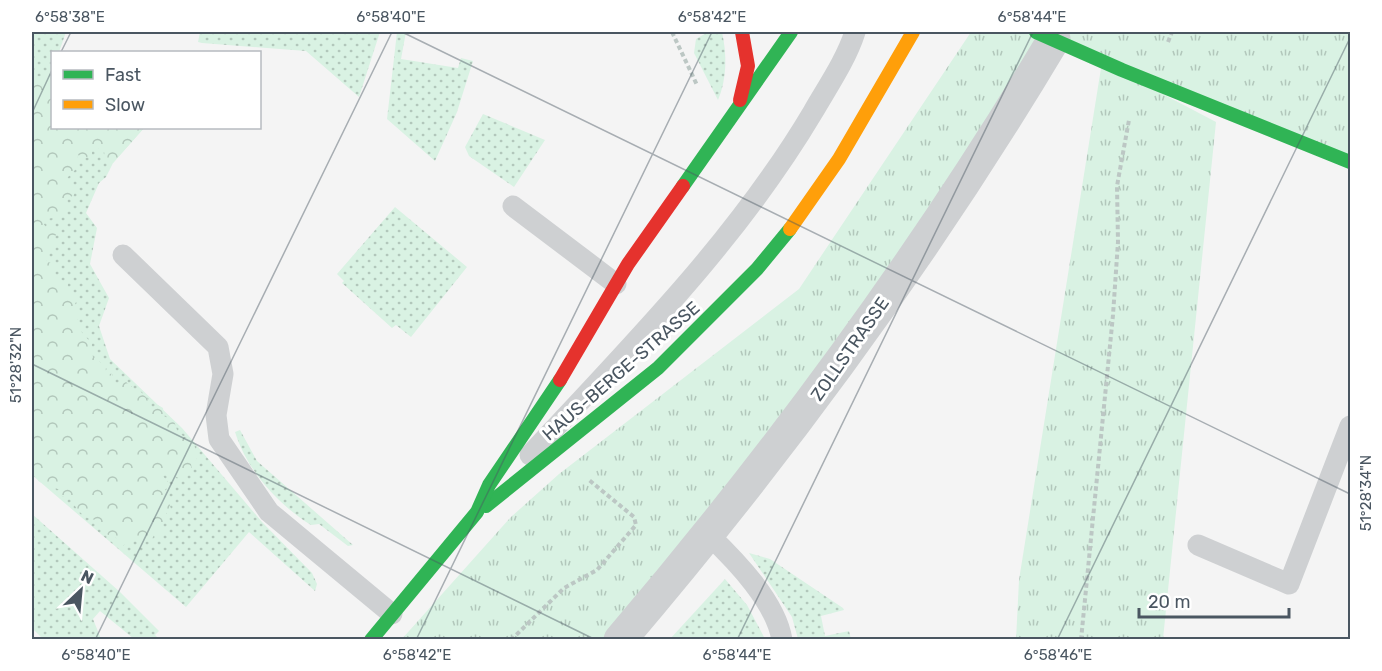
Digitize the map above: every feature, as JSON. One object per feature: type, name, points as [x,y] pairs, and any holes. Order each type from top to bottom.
[{"type":"main road","points":[[735,113],[748,66],[742,32]]},
{"type":"main road","name":"HAUS-BERGE-STRASSE","points":[[477,512],[489,485],[565,373],[616,284],[791,32]]},
{"type":"main road","name":"HAUS-BERGE-STRASSE","points":[[371,639],[477,512],[514,486],[658,368],[757,269],[780,243],[839,159],[913,32]]},
{"type":"main road","points":[[1045,35],[1155,84],[1350,162]]},
{"type":"street","name":"ZOLLSTRASSE","points":[[620,639],[709,535],[790,432],[865,329],[999,128],[1045,35]]},
{"type":"lane","points":[[477,512],[658,317],[745,212],[804,127],[846,56],[855,32]]},
{"type":"lane","points":[[513,206],[616,284]]},
{"type":"lane","points":[[123,255],[218,347],[223,374],[216,415],[219,439],[269,512],[392,614]]},
{"type":"lane","points":[[1198,544],[1289,584],[1350,426]]},
{"type":"lane","points":[[709,535],[738,564],[780,624],[783,639]]},
{"type":"path","points":[[1081,639],[1113,315],[1118,242],[1117,186],[1130,117],[1155,84]]},
{"type":"path","points":[[511,639],[564,588],[597,570],[636,525],[634,516],[588,479]]},
{"type":"green space","points":[[32,32],[66,32],[59,51],[51,51],[51,129],[143,129],[113,163],[106,177],[99,183],[86,213],[97,228],[90,264],[109,298],[99,326],[110,359],[182,428],[262,522],[312,573],[317,584],[315,591],[249,532],[186,607],[32,475]]},
{"type":"green space","points":[[200,32],[366,34],[380,32],[359,97],[306,51],[202,43],[198,42]]},
{"type":"green space","points":[[397,32],[406,32],[401,59],[458,68],[461,58],[473,61],[457,112],[435,161],[387,119]]},
{"type":"green space","points":[[708,32],[722,32],[724,40],[725,75],[718,100],[694,53],[696,39]]},
{"type":"green space","points":[[971,32],[1350,32],[1350,162],[1054,39],[626,639],[401,640],[511,517],[559,474],[799,289]]},
{"type":"green space","points":[[1102,62],[1216,122],[1163,639],[1016,640],[1019,580]]},
{"type":"green space","points":[[32,76],[50,77],[51,80],[51,129],[143,129],[113,163],[105,160],[104,151],[92,146],[92,154],[87,157],[77,155],[78,167],[67,178],[75,186],[74,195],[67,199],[68,211],[59,217],[46,219],[43,223],[48,230],[56,228],[56,235],[53,238],[55,249],[46,255],[47,262],[53,263],[55,267],[52,276],[68,283],[67,291],[78,298],[75,304],[79,311],[76,318],[80,323],[79,329],[92,344],[90,354],[106,367],[105,378],[109,378],[112,373],[114,384],[126,382],[132,387],[135,395],[140,391],[150,401],[153,408],[158,405],[163,408],[164,416],[174,421],[178,433],[194,442],[197,460],[191,464],[192,470],[183,480],[163,471],[161,474],[170,484],[165,490],[172,512],[166,513],[168,521],[161,525],[162,531],[159,535],[154,535],[151,541],[140,542],[133,536],[123,546],[115,537],[105,534],[96,520],[81,513],[75,507],[72,499],[59,495],[60,490],[38,481],[37,471],[32,467]]},
{"type":"green space","points":[[483,114],[545,140],[514,187],[469,156],[465,147]]},
{"type":"green space","points":[[395,207],[467,267],[411,337],[396,325],[392,328],[342,283],[344,281],[337,274]]},
{"type":"green space","points":[[240,430],[257,461],[353,545],[348,546],[319,524],[311,525],[298,517],[275,496],[247,460],[235,432]]},
{"type":"green space","points":[[32,514],[120,592],[159,631],[155,635],[159,639],[134,639],[100,611],[93,619],[101,639],[43,639],[32,628]]},
{"type":"green space","points":[[749,553],[770,559],[843,608],[844,610],[821,616],[825,636],[849,631],[851,639],[798,639],[792,617]]},
{"type":"green space","points":[[725,579],[747,605],[765,639],[670,639]]},
{"type":"traffic: fast","points":[[683,186],[791,32]]},
{"type":"traffic: fast","points":[[1036,32],[1122,70],[1350,162]]},
{"type":"traffic: fast","points":[[486,506],[658,368],[757,269],[790,229]]},
{"type":"traffic: fast","points":[[371,640],[477,512],[489,485],[560,380]]},
{"type":"traffic: slow","points":[[790,229],[839,159],[913,32]]},
{"type":"traffic: jam","points":[[740,100],[748,66],[742,32]]},
{"type":"traffic: jam","points":[[560,380],[628,264],[683,186]]}]
